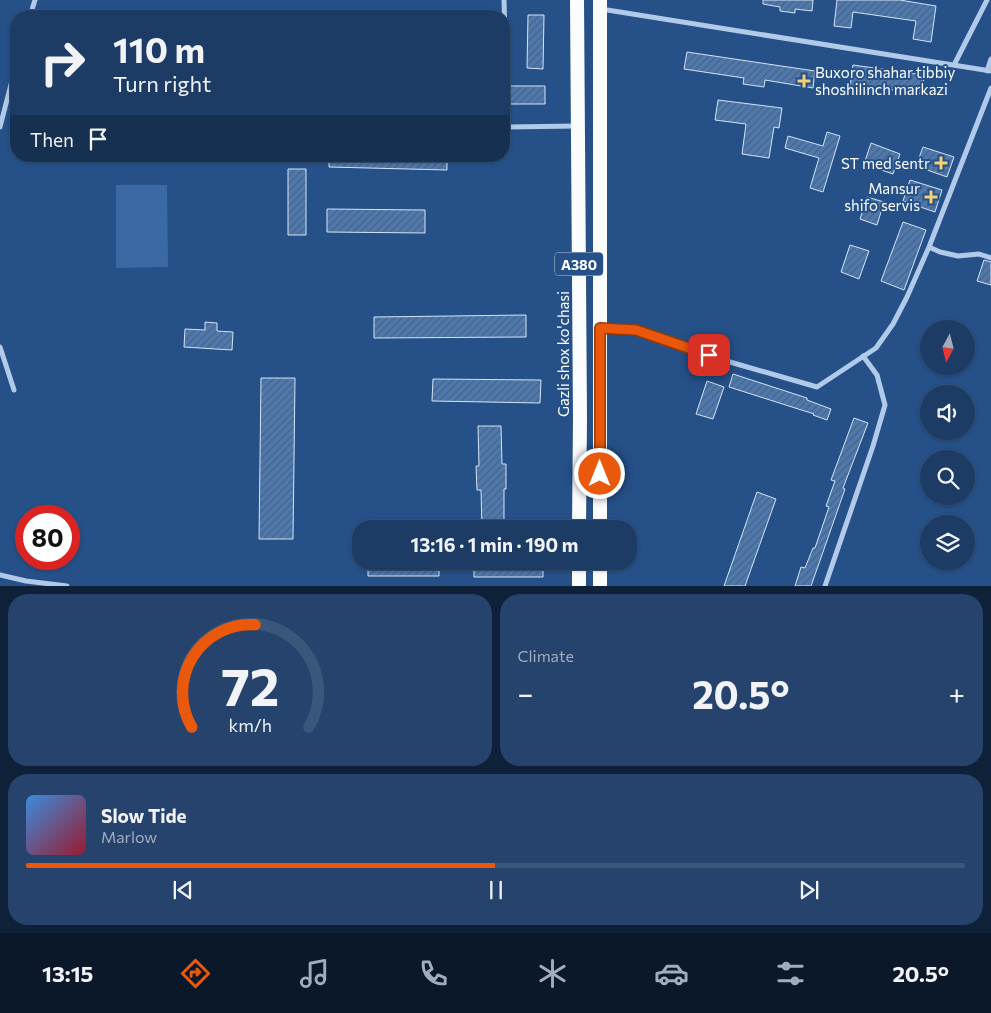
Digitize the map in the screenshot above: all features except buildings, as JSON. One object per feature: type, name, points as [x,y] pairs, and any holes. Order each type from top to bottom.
[{"type":"highway","name":"Gazli shox ko'chasi","points":[[577,0],[580,520]]},
{"type":"highway","name":"A380","points":[[600,4],[600,520]]},
{"type":"highway","points":[[579,570],[579,586]]},
{"type":"highway","points":[[600,570],[600,586]]},
{"type":"street","points":[[954,65],[987,0]]},
{"type":"street","points":[[600,4],[989,71],[991,60]]},
{"type":"street","points":[[600,328],[636,330],[723,360],[818,387],[876,348],[893,324],[908,297],[929,248],[991,88]]},
{"type":"street","points":[[0,127],[10,91]]},
{"type":"street","points":[[0,95],[7,97]]},
{"type":"street","points":[[510,127],[578,126]]},
{"type":"street","points":[[929,248],[958,256],[979,254],[991,258]]},
{"type":"street","points":[[0,347],[14,390]]},
{"type":"street","points":[[825,586],[873,446],[885,405],[877,375],[864,356]]},
{"type":"street","points":[[0,575],[26,583],[67,586]]},
{"type":"shaded area","points":[[116,185],[167,185],[168,267],[116,268]]},
{"type":"place","name":"Buxoro shahar tibbiy shoshilinch markazi","points":[[804,81]]},
{"type":"place","name":"ST med sentr","points":[[941,163]]},
{"type":"place","name":"Mansur shifo servis","points":[[931,197]]},
{"type":"route","points":[[600,474],[600,328],[636,330],[709,355]]}]
